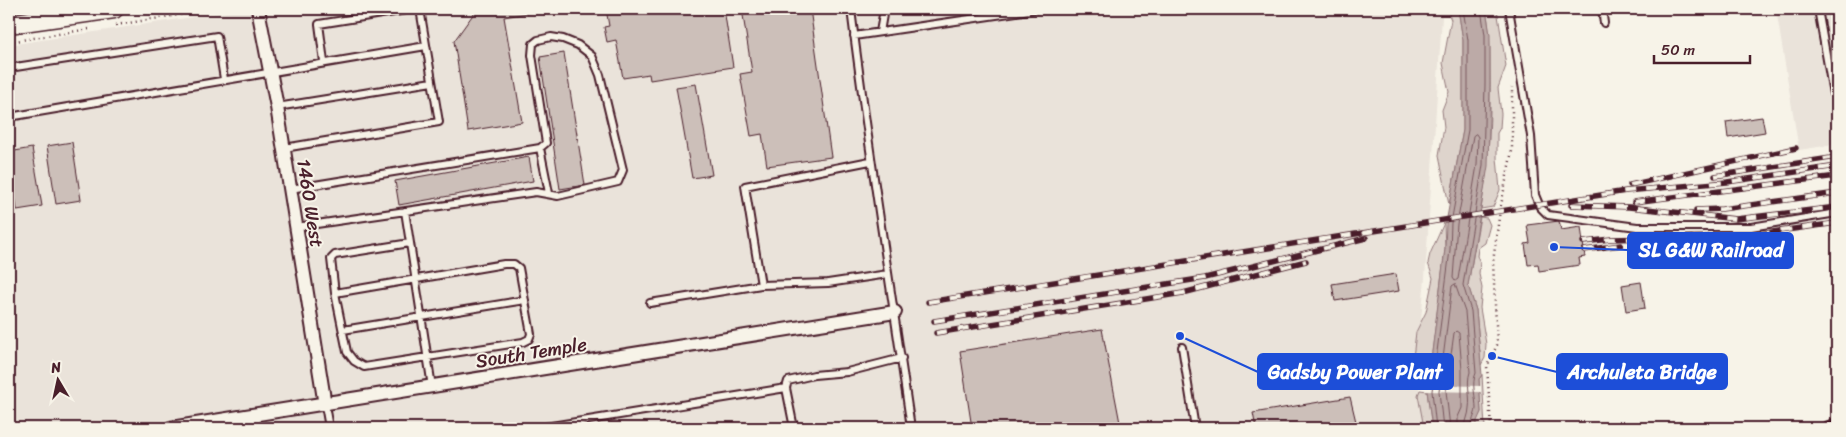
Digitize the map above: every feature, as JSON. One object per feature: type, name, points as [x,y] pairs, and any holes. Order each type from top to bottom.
[{"type":"main road","points":[[9,24],[114,9]]},
{"type":"street","name":"1460 West","points":[[258,9],[284,148],[325,405]]},
{"type":"street","name":"South Temple","points":[[171,428],[257,422],[325,405],[896,312]]},
{"type":"lane","points":[[324,62],[319,24],[413,9]]},
{"type":"lane","points":[[284,148],[439,122],[420,9]]},
{"type":"lane","points":[[850,9],[870,161],[896,312],[912,428]]},
{"type":"lane","points":[[880,32],[884,9]]},
{"type":"lane","points":[[854,36],[1037,9]]},
{"type":"lane","points":[[1509,9],[1531,136],[1535,195],[1540,207],[1548,215],[1637,227],[1751,227],[1837,213]]},
{"type":"lane","points":[[1602,9],[1604,23]]},
{"type":"lane","points":[[1818,9],[1833,94],[1837,97]]},
{"type":"lane","points":[[9,68],[217,36],[224,79]]},
{"type":"lane","points":[[290,188],[540,148],[546,142],[532,56],[533,44],[538,40],[551,37],[578,44],[595,61],[623,170],[618,182],[558,196],[536,192],[296,227]]},
{"type":"lane","points":[[9,117],[270,71],[426,46]]},
{"type":"lane","points":[[277,107],[432,82]]},
{"type":"lane","points":[[540,148],[549,193]]},
{"type":"lane","points":[[761,284],[745,186],[870,161]]},
{"type":"lane","points":[[406,211],[432,387]]},
{"type":"lane","points":[[335,293],[504,264],[514,264],[519,268],[531,334],[529,339],[523,342],[364,367],[354,360],[347,352],[335,293],[331,259],[335,255],[410,243]]},
{"type":"lane","points":[[650,303],[761,284],[828,283],[888,274]]},
{"type":"lane","points":[[343,330],[525,300]]},
{"type":"lane","points":[[1182,347],[1195,428]]},
{"type":"lane","points":[[794,428],[786,388],[788,382],[794,379],[847,372],[902,358]]},
{"type":"lane","points":[[540,428],[786,388]]},
{"type":"lane","points":[[325,405],[329,428]]},
{"type":"path","points":[[1491,428],[1487,366],[1497,345],[1492,262],[1512,151],[1514,113],[1511,83]]},
{"type":"shaded area","points":[[245,9],[1439,9],[1442,17],[1425,278],[1417,362],[1423,428],[9,428],[9,45]]},
{"type":"shaded area","points":[[1447,9],[1458,9],[1463,40],[1463,130],[1449,205],[1439,155],[1444,127],[1442,110],[1449,92],[1443,63],[1451,20]]},
{"type":"shaded area","points":[[1486,9],[1497,9],[1506,66],[1498,88],[1501,114],[1500,128],[1497,133],[1500,190],[1493,207],[1481,209],[1488,157],[1490,105],[1490,39]]},
{"type":"shaded area","points":[[1776,9],[1837,9],[1837,144],[1799,150]]},
{"type":"shaded area","points":[[1480,217],[1487,218],[1490,225],[1485,243],[1478,248],[1477,256],[1480,262],[1479,274],[1482,288],[1480,308],[1486,344],[1485,358],[1481,365],[1476,310],[1468,285]]},
{"type":"shaded area","points":[[1444,223],[1445,249],[1428,385],[1421,384],[1411,375],[1416,332],[1426,312],[1433,278],[1428,263]]},
{"type":"shaded area","points":[[1482,375],[1485,428],[1477,428],[1476,421],[1481,412],[1479,379]]},
{"type":"shaded area","points":[[1420,390],[1427,391],[1432,428],[1424,428],[1418,395]]},
{"type":"water","points":[[1458,9],[1486,9],[1490,35],[1488,166],[1468,285],[1476,310],[1482,375],[1479,379],[1481,412],[1477,421],[1477,428],[1432,428],[1427,391],[1445,249],[1446,223],[1463,130],[1463,40]]},
{"type":"pier","points":[[1426,385],[1481,386],[1481,392],[1425,391]]},
{"type":"building","points":[[477,9],[553,9],[504,17],[522,122],[468,131],[454,41]]},
{"type":"building","points":[[606,9],[724,9],[733,67],[650,80],[649,74],[623,78],[616,40],[607,42],[604,27],[609,26]]},
{"type":"building","points":[[742,9],[810,9],[831,157],[767,166],[762,134],[751,136],[740,74],[752,72]]},
{"type":"building","points":[[564,53],[585,185],[560,189],[540,57]]},
{"type":"building","points":[[696,84],[712,175],[692,178],[676,87]]},
{"type":"building","points":[[1762,117],[1765,132],[1728,138],[1726,122]]},
{"type":"building","points":[[72,142],[81,200],[56,204],[47,146]]},
{"type":"building","points":[[32,148],[42,206],[17,210],[9,152]]},
{"type":"building","points":[[529,157],[533,181],[399,205],[395,181]]},
{"type":"building","points":[[1559,221],[1561,230],[1581,227],[1585,257],[1579,258],[1580,265],[1539,271],[1538,264],[1528,265],[1525,244],[1530,243],[1527,225]]},
{"type":"building","points":[[1396,274],[1399,291],[1335,301],[1332,284]]},
{"type":"building","points":[[1641,282],[1645,308],[1626,311],[1622,285]]},
{"type":"building","points":[[1102,329],[1121,428],[972,428],[960,351]]},
{"type":"building","points":[[1350,397],[1357,426],[1342,428],[1256,428],[1253,413]]},
{"type":"railway","points":[[1630,185],[1796,148]]},
{"type":"railway","points":[[1715,176],[1837,157]]},
{"type":"railway","points":[[928,302],[1626,191],[1727,182],[1837,166]]},
{"type":"railway","points":[[1634,202],[1837,176]]},
{"type":"railway","points":[[1696,210],[1722,209],[1837,193]]},
{"type":"railway","points":[[1571,205],[1629,207],[1736,219],[1837,207]]},
{"type":"railway","points":[[1583,242],[1611,239],[1744,236],[1837,223]]},
{"type":"railway","points":[[934,321],[1205,278],[1366,238]]},
{"type":"railway","points":[[1584,250],[1621,245]]},
{"type":"railway","points":[[936,333],[1183,293],[1306,261]]},
{"type":"railway","points":[[1815,428],[1837,419]]},
{"type":"place","name":"SL G&W Railroad","points":[[1554,247]]},
{"type":"place","name":"Gadsby Power Plant","points":[[1180,336]]},
{"type":"place","name":"Archuleta Bridge","points":[[1492,356]]}]
